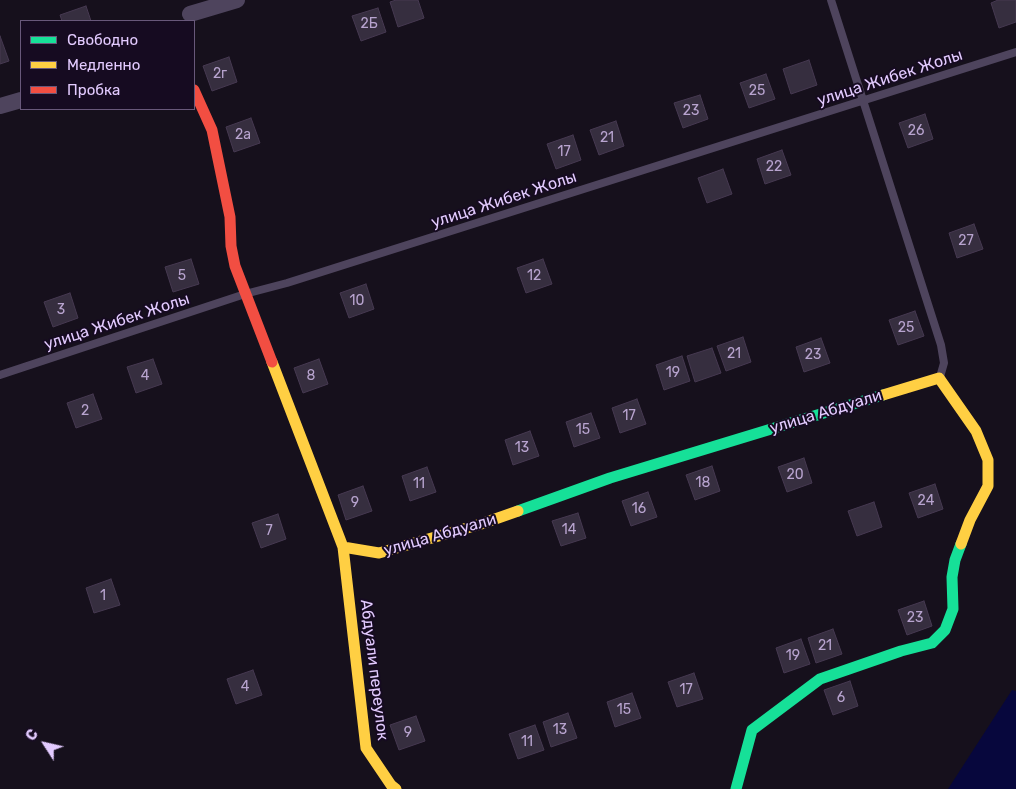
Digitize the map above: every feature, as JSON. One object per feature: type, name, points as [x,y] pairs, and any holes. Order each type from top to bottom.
[{"type":"street","points":[[189,12],[237,0]]},
{"type":"street","points":[[195,92],[212,130],[230,217],[230,246],[235,266],[343,547]]},
{"type":"street","points":[[0,106],[20,100]]},
{"type":"street","points":[[736,789],[752,730],[820,679],[901,651],[932,643],[944,630],[953,609],[952,577],[955,560],[970,520],[988,486],[988,460],[976,432],[939,378]]},
{"type":"street","name":"улица Абдуали","points":[[343,547],[379,553],[413,544],[481,524],[610,478],[939,378]]},
{"type":"street","name":"Абдуали переулок","points":[[343,547],[366,748],[391,785],[396,789]]},
{"type":"lane","points":[[831,0],[941,344],[944,363],[939,378]]},
{"type":"lane","name":"улица Жибек Жолы","points":[[0,375],[245,294],[287,284],[1016,52]]},
{"type":"shaded area","points":[[1012,690],[1016,691],[1016,789],[948,789]]},
{"type":"building","points":[[396,0],[418,0],[424,18],[398,27],[390,2]]},
{"type":"building","points":[[998,0],[1016,0],[1016,22],[999,28],[991,3]]},
{"type":"building","points":[[86,6],[91,20],[62,20],[60,15]]},
{"type":"building","points":[[378,8],[386,32],[361,41],[352,16]]},
{"type":"building","points":[[0,36],[9,61],[0,64]]},
{"type":"building","points":[[229,57],[237,82],[212,91],[203,66]]},
{"type":"building","points":[[809,60],[817,85],[791,94],[783,69]]},
{"type":"building","points":[[766,74],[775,99],[749,108],[740,83]]},
{"type":"building","points":[[700,95],[708,119],[683,128],[674,103]]},
{"type":"building","points":[[925,114],[933,139],[908,148],[899,123]]},
{"type":"building","points":[[251,118],[260,143],[234,152],[226,127]]},
{"type":"building","points":[[616,121],[624,146],[599,155],[590,130]]},
{"type":"building","points":[[573,135],[581,160],[556,169],[547,144]]},
{"type":"building","points":[[782,150],[791,175],[765,184],[757,159]]},
{"type":"building","points":[[723,169],[732,194],[707,203],[698,178]]},
{"type":"building","points":[[974,224],[983,249],[957,258],[949,233]]},
{"type":"building","points":[[191,259],[199,284],[173,292],[165,267]]},
{"type":"building","points":[[543,259],[552,284],[526,293],[517,268]]},
{"type":"building","points":[[366,284],[374,309],[349,318],[340,293]]},
{"type":"building","points":[[70,293],[78,318],[53,327],[44,302]]},
{"type":"building","points":[[915,311],[924,336],[898,345],[889,320]]},
{"type":"building","points":[[743,337],[751,362],[726,371],[717,346]]},
{"type":"building","points":[[821,338],[830,363],[804,372],[796,347]]},
{"type":"building","points":[[712,348],[721,373],[695,382],[687,356]]},
{"type":"building","points":[[682,356],[690,381],[664,390],[656,365]]},
{"type":"building","points":[[153,359],[162,384],[136,393],[127,367]]},
{"type":"building","points":[[319,359],[328,384],[303,393],[294,368]]},
{"type":"building","points":[[93,394],[102,419],[76,428],[67,403]]},
{"type":"building","points":[[637,399],[646,424],[620,433],[612,408]]},
{"type":"building","points":[[591,413],[600,438],[574,447],[566,422]]},
{"type":"building","points":[[530,431],[539,456],[513,465],[505,440]]},
{"type":"building","points":[[804,458],[812,483],[787,492],[778,467]]},
{"type":"building","points":[[712,466],[720,491],[695,500],[686,475]]},
{"type":"building","points":[[427,467],[436,492],[410,501],[402,476]]},
{"type":"building","points":[[935,484],[943,509],[918,518],[909,493]]},
{"type":"building","points":[[363,486],[372,511],[346,520],[338,495]]},
{"type":"building","points":[[648,492],[657,517],[631,526],[622,501]]},
{"type":"building","points":[[874,502],[882,527],[857,536],[848,511]]},
{"type":"building","points":[[578,513],[586,538],[561,546],[552,521]]},
{"type":"building","points":[[278,514],[286,539],[261,548],[252,523]]},
{"type":"building","points":[[111,579],[120,605],[94,613],[86,588]]},
{"type":"building","points":[[924,601],[932,626],[907,635],[898,610]]},
{"type":"building","points":[[833,629],[842,654],[816,663],[808,638]]},
{"type":"building","points":[[801,639],[810,664],[784,673],[776,648]]},
{"type":"building","points":[[253,670],[262,695],[236,704],[227,679]]},
{"type":"building","points":[[694,673],[703,699],[677,707],[668,682]]},
{"type":"building","points":[[850,681],[858,706],[833,715],[824,690]]},
{"type":"building","points":[[632,693],[641,718],[615,727],[607,702]]},
{"type":"building","points":[[568,713],[577,738],[551,747],[543,722]]},
{"type":"building","points":[[416,716],[425,741],[399,750],[390,725]]},
{"type":"building","points":[[535,725],[544,750],[518,759],[509,734]]},
{"type":"traffic: fast","points":[[518,511],[610,478],[883,395]]},
{"type":"traffic: fast","points":[[736,789],[752,730],[820,679],[901,651],[932,643],[945,630],[953,609],[952,577],[955,560],[961,544]]},
{"type":"traffic: slow","points":[[272,362],[343,547],[379,553],[481,524],[518,511]]},
{"type":"traffic: slow","points":[[883,395],[939,378],[976,431],[988,460],[988,486],[970,520],[961,544]]},
{"type":"traffic: slow","points":[[343,547],[366,748],[391,785],[396,789]]},
{"type":"traffic: jam","points":[[195,92],[212,130],[230,217],[231,246],[235,266],[272,362]]}]
